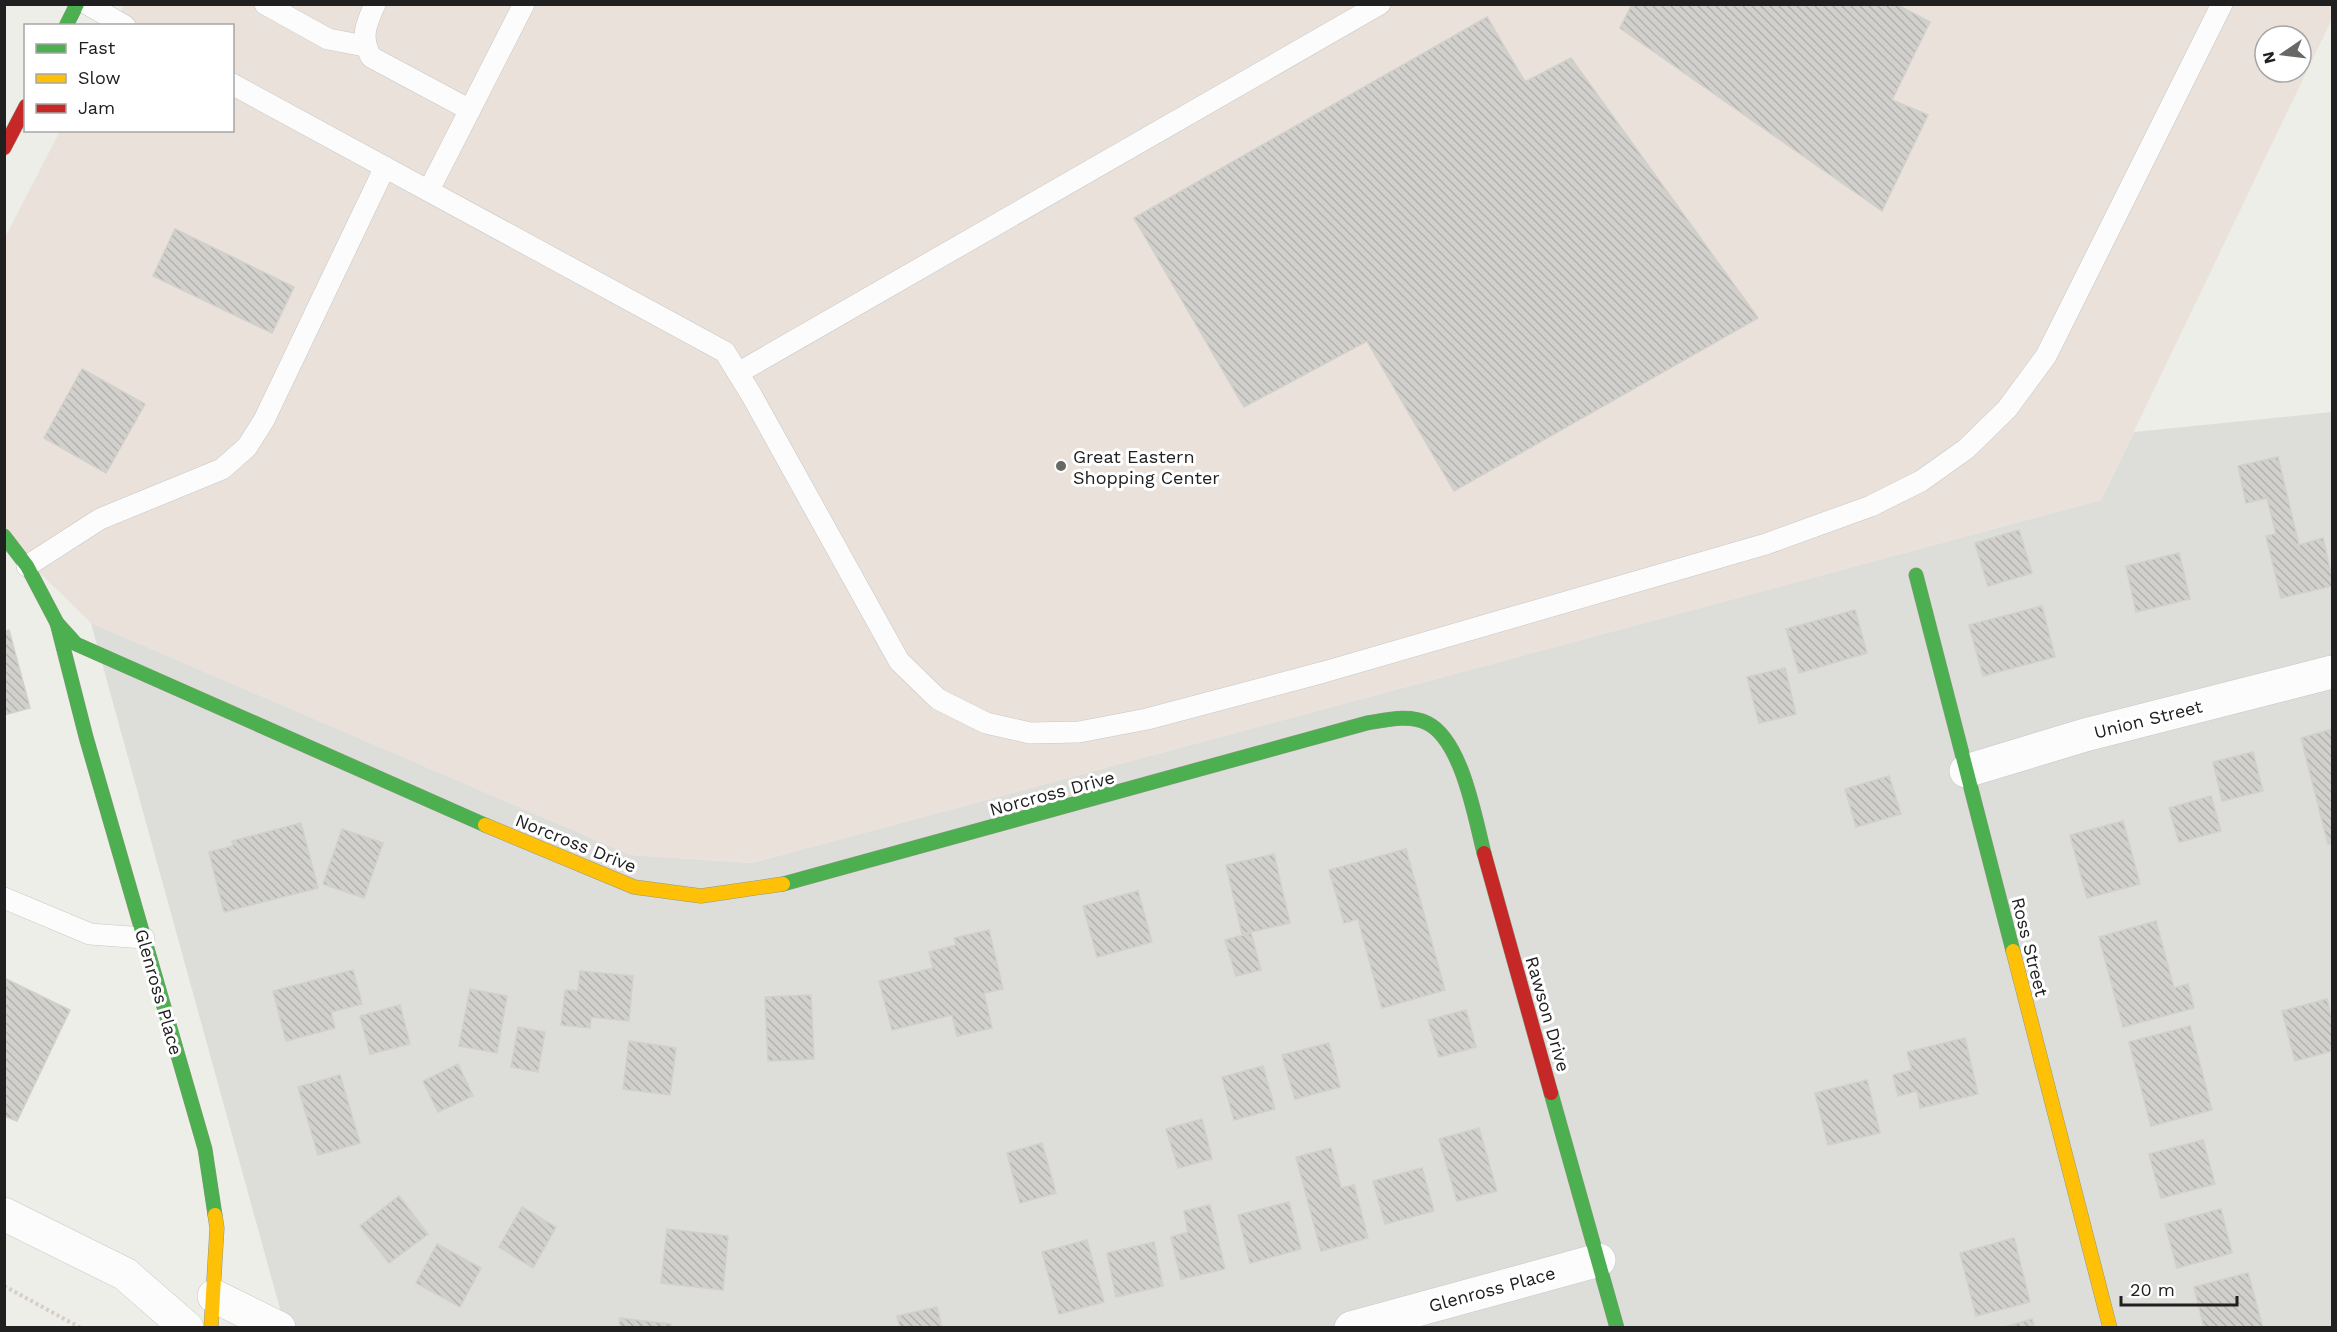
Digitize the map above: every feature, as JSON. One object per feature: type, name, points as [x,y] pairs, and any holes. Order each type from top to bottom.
[{"type":"street","points":[[67,24],[77,4]]},
{"type":"street","points":[[4,148],[24,110]]},
{"type":"street","name":"Norcross Drive","points":[[4,536],[27,566],[57,623],[76,644],[132,672],[570,862],[634,887],[701,896],[768,888],[1367,723],[1402,717],[1425,720]]},
{"type":"street","name":"Ross Street","points":[[1916,575],[2110,1328]]},
{"type":"street","name":"Glenross Place","points":[[57,623],[86,737],[205,1149],[217,1228],[212,1312],[279,1328]]},
{"type":"street","name":"Union Street","points":[[1966,771],[2085,735],[2332,672]]},
{"type":"street","name":"Rawson Drive","points":[[1425,720],[1442,734],[1462,773],[1617,1328]]},
{"type":"street","points":[[4,1214],[125,1274],[187,1328]]},
{"type":"street","name":"Glenross Place","points":[[1352,1328],[1599,1260]]},
{"type":"lane","points":[[87,4],[122,24]]},
{"type":"lane","points":[[265,4],[328,39],[365,46]]},
{"type":"lane","points":[[375,4],[363,30],[365,46],[371,57],[470,110]]},
{"type":"lane","points":[[429,190],[524,4]]},
{"type":"lane","points":[[738,374],[1380,4]]},
{"type":"lane","points":[[234,85],[725,351],[899,661],[938,699],[986,723],[1029,734],[1079,732],[1147,719],[1336,669],[1766,544],[1871,506],[1921,481],[1974,441],[2007,409],[2046,356],[2222,4]]},
{"type":"lane","points":[[27,566],[100,519],[222,469],[247,447],[264,420],[385,167]]},
{"type":"lane","points":[[4,898],[90,934],[144,938]]},
{"type":"path","points":[[4,1286],[81,1328]]},
{"type":"shaded area","name":"Great Eastern Shopping Center","points":[[124,5],[2332,5],[2332,19],[2313,59],[2313,24],[2253,24],[2253,84],[2301,84],[2101,500],[752,863],[631,855],[91,623],[5,539],[4,239],[59,132],[234,132],[234,24],[114,24]]},
{"type":"shaded area","points":[[2332,412],[2332,1327],[285,1327],[91,623],[631,855],[752,863],[2101,500],[2134,432]]},
{"type":"building","points":[[1632,4],[1896,4],[1930,22],[1892,100],[1928,115],[1882,211],[1620,28]]},
{"type":"building","points":[[1487,17],[1525,82],[1571,58],[1758,318],[1454,491],[1367,341],[1244,407],[1134,218]]},
{"type":"building","points":[[175,229],[294,287],[272,333],[153,276]]},
{"type":"building","points":[[82,369],[145,404],[106,473],[44,438]]},
{"type":"building","points":[[2278,457],[2299,545],[2323,538],[2332,578],[2332,586],[2281,598],[2266,536],[2276,534],[2267,498],[2246,503],[2238,466]]},
{"type":"building","points":[[2019,530],[2032,573],[1988,586],[1975,543]]},
{"type":"building","points":[[2179,553],[2190,599],[2136,612],[2126,566]]},
{"type":"building","points":[[2042,606],[2055,657],[1983,676],[1969,625]]},
{"type":"building","points":[[1855,610],[1867,653],[1799,673],[1786,629]]},
{"type":"building","points":[[9,630],[30,708],[4,715],[4,631]]},
{"type":"building","points":[[1785,668],[1796,714],[1759,723],[1747,677]]},
{"type":"building","points":[[2332,729],[2332,843],[2328,844],[2301,738]]},
{"type":"building","points":[[2253,752],[2263,791],[2222,801],[2213,762]]},
{"type":"building","points":[[1889,776],[1901,814],[1856,827],[1845,789]]},
{"type":"building","points":[[2211,796],[2221,831],[2179,842],[2169,808]]},
{"type":"building","points":[[2123,821],[2140,884],[2087,898],[2070,835]]},
{"type":"building","points":[[301,823],[318,888],[224,912],[209,852],[233,846],[232,841]]},
{"type":"building","points":[[342,829],[383,843],[364,898],[323,884]]},
{"type":"building","points":[[1406,849],[1445,990],[1382,1008],[1358,919],[1344,923],[1329,870]]},
{"type":"building","points":[[1274,854],[1290,923],[1242,934],[1226,865]]},
{"type":"building","points":[[1138,891],[1152,942],[1097,957],[1083,906]]},
{"type":"building","points":[[2156,921],[2174,988],[2188,984],[2194,1008],[2123,1027],[2099,937]]},
{"type":"building","points":[[989,930],[1003,989],[984,993],[992,1028],[957,1036],[952,1015],[892,1030],[879,981],[933,968],[929,952],[956,945],[954,938]]},
{"type":"building","points":[[1251,933],[1261,970],[1236,976],[1225,940]]},
{"type":"building","points":[[353,970],[362,1004],[331,1012],[335,1028],[286,1041],[273,991]]},
{"type":"building","points":[[580,971],[633,976],[629,1021],[591,1017],[590,1028],[561,1025],[565,990],[578,991]]},
{"type":"building","points":[[4,978],[70,1010],[17,1121],[4,1116]]},
{"type":"building","points":[[470,989],[507,996],[497,1053],[459,1046]]},
{"type":"building","points":[[811,995],[814,1059],[768,1061],[765,997]]},
{"type":"building","points":[[2327,999],[2332,1020],[2332,1051],[2295,1061],[2282,1011]]},
{"type":"building","points":[[400,1005],[410,1044],[370,1054],[360,1016]]},
{"type":"building","points":[[1466,1010],[1476,1047],[1439,1057],[1428,1020]]},
{"type":"building","points":[[2190,1026],[2212,1110],[2151,1126],[2129,1042]]},
{"type":"building","points":[[518,1027],[545,1032],[538,1072],[511,1067]]},
{"type":"building","points":[[1965,1038],[1978,1094],[1920,1108],[1917,1091],[1898,1096],[1893,1075],[1912,1070],[1907,1052]]},
{"type":"building","points":[[629,1041],[676,1048],[670,1095],[623,1089]]},
{"type":"building","points":[[1329,1043],[1340,1087],[1295,1099],[1282,1055]]},
{"type":"building","points":[[458,1064],[473,1096],[438,1112],[423,1081]]},
{"type":"building","points":[[1263,1066],[1275,1109],[1234,1120],[1222,1077]]},
{"type":"building","points":[[340,1075],[360,1143],[318,1155],[298,1087]]},
{"type":"building","points":[[1867,1080],[1880,1133],[1828,1145],[1815,1093]]},
{"type":"building","points":[[1202,1119],[1212,1159],[1178,1168],[1166,1129]]},
{"type":"building","points":[[1479,1128],[1497,1191],[1457,1201],[1439,1139]]},
{"type":"building","points":[[2203,1140],[2215,1184],[2161,1198],[2149,1154]]},
{"type":"building","points":[[1042,1143],[1056,1193],[1020,1203],[1007,1153]]},
{"type":"building","points":[[1331,1148],[1341,1188],[1354,1185],[1368,1238],[1321,1251],[1296,1157]]},
{"type":"building","points":[[1422,1168],[1434,1211],[1385,1224],[1373,1181]]},
{"type":"building","points":[[399,1196],[428,1234],[389,1263],[360,1226]]},
{"type":"building","points":[[1289,1202],[1301,1249],[1250,1263],[1238,1215]]},
{"type":"building","points":[[1210,1205],[1225,1269],[1181,1279],[1171,1237],[1188,1232],[1184,1211]]},
{"type":"building","points":[[522,1207],[556,1227],[533,1268],[499,1247]]},
{"type":"building","points":[[2221,1209],[2232,1253],[2177,1268],[2165,1224]]},
{"type":"building","points":[[667,1229],[728,1236],[723,1290],[661,1283]]},
{"type":"building","points":[[2014,1238],[2030,1302],[1976,1316],[1960,1253]]},
{"type":"building","points":[[1087,1240],[1104,1302],[1059,1314],[1042,1252]]},
{"type":"building","points":[[1154,1242],[1163,1286],[1116,1297],[1107,1253]]},
{"type":"building","points":[[437,1244],[481,1268],[460,1307],[416,1283]]},
{"type":"building","points":[[2248,1273],[2263,1328],[2204,1328],[2194,1287]]},
{"type":"building","points":[[937,1307],[942,1328],[900,1328],[897,1316]]},
{"type":"building","points":[[620,1318],[671,1324],[671,1328],[619,1328]]},
{"type":"building","points":[[2032,1319],[2035,1328],[2001,1328]]},
{"type":"traffic: fast","points":[[67,24],[77,4]]},
{"type":"traffic: fast","points":[[4,536],[27,566],[57,623],[76,644],[485,825]]},
{"type":"traffic: fast","points":[[1916,575],[2013,951]]},
{"type":"traffic: fast","points":[[57,623],[86,737],[205,1149],[215,1215]]},
{"type":"traffic: fast","points":[[783,884],[1367,723],[1397,718],[1420,720],[1427,723],[1439,732],[1449,746],[1465,781],[1484,853]]},
{"type":"traffic: fast","points":[[1551,1093],[1617,1328]]},
{"type":"traffic: slow","points":[[485,825],[634,887],[701,896],[783,884]]},
{"type":"traffic: slow","points":[[2013,951],[2110,1328]]},
{"type":"traffic: slow","points":[[211,1328],[217,1228],[215,1215]]},
{"type":"traffic: jam","points":[[4,148],[24,110]]},
{"type":"traffic: jam","points":[[1484,853],[1551,1093]]},
{"type":"place","name":"Great Eastern Shopping Center","points":[[1061,466]]}]
